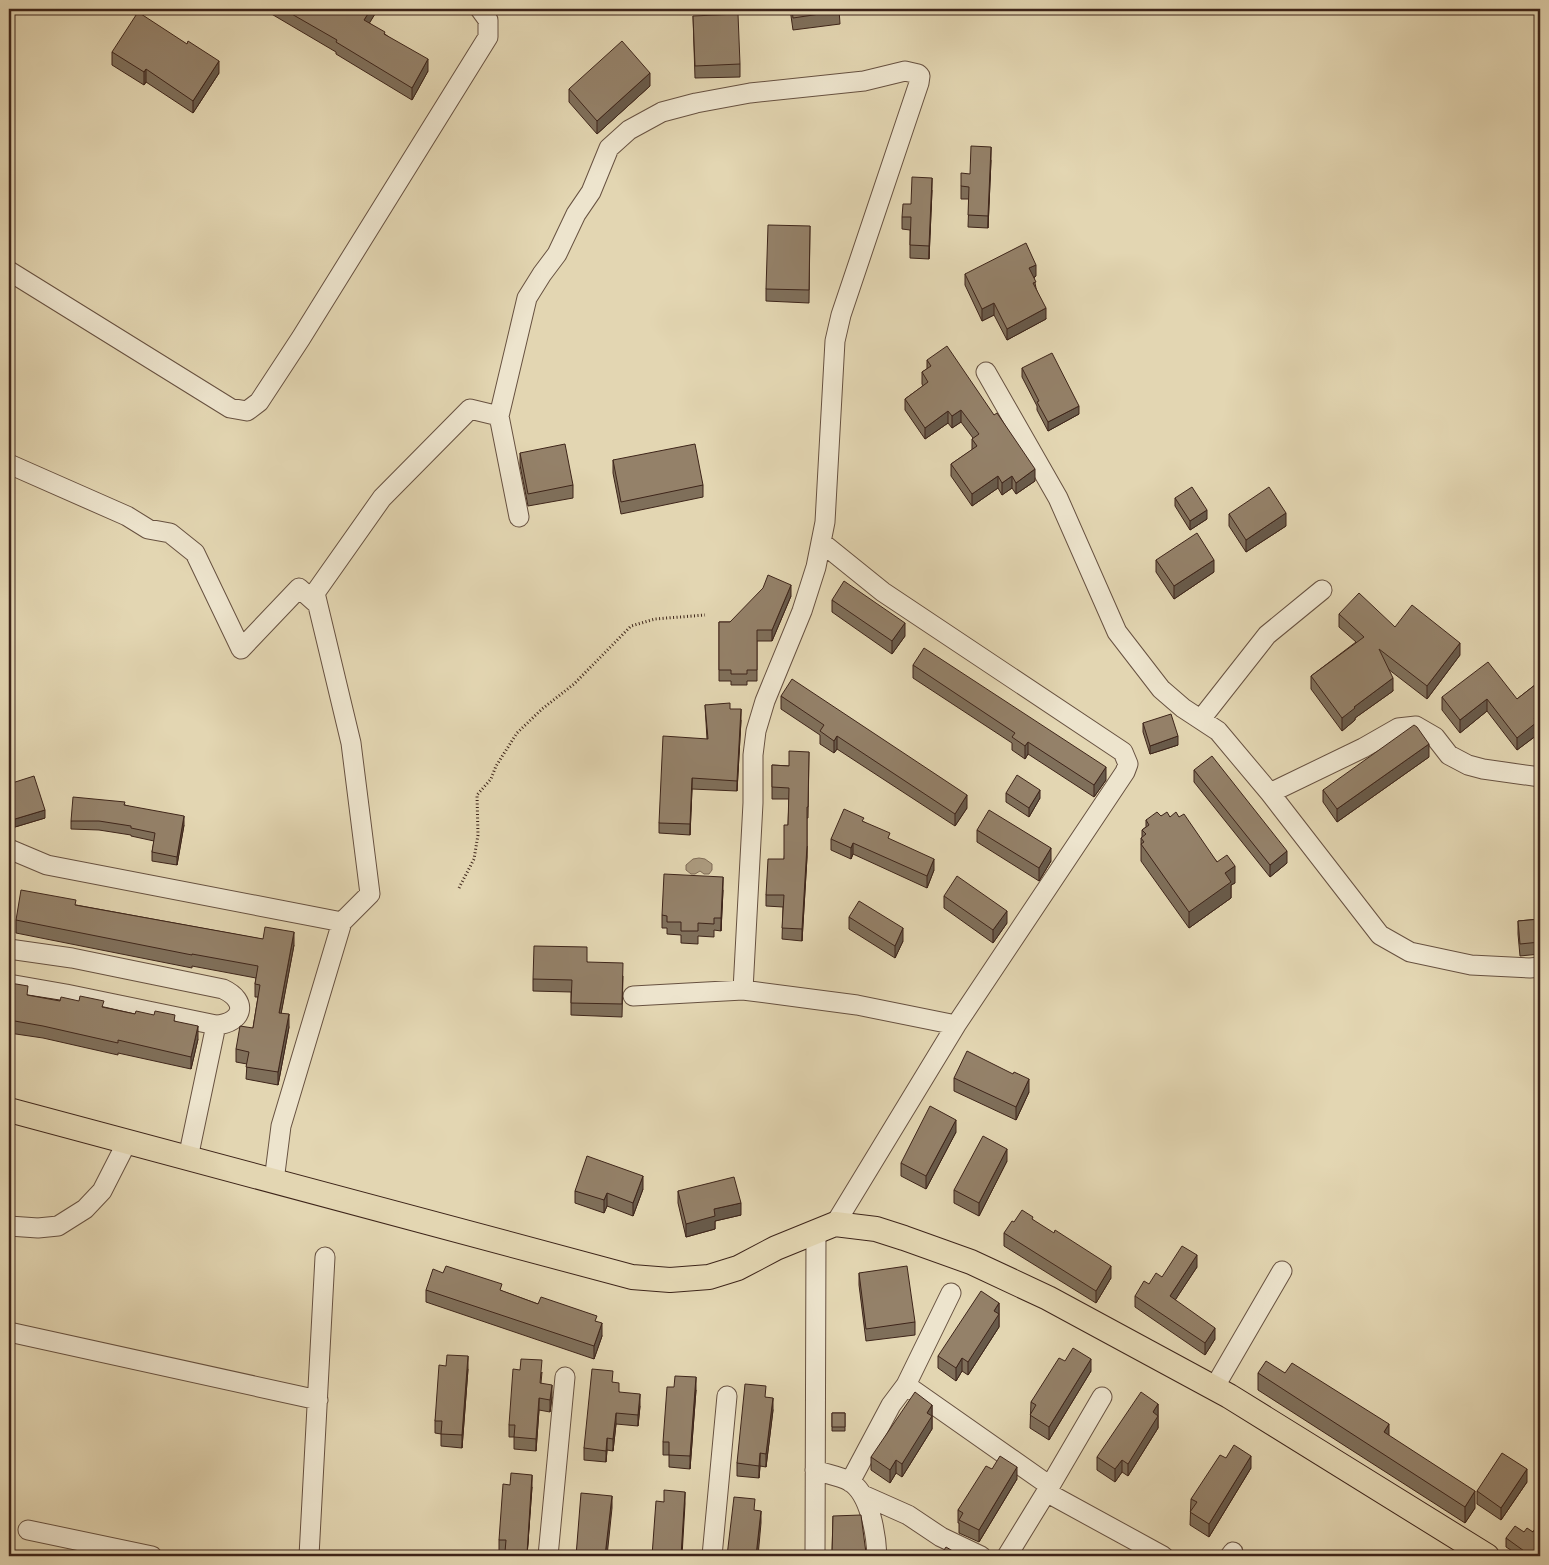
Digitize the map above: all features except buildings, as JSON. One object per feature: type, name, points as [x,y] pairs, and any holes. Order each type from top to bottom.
[{"type":"main road","points":[[9,1110],[632,1277],[670,1280],[709,1277],[738,1268],[776,1248],[825,1228],[876,1229],[971,1262],[1048,1298],[1214,1388],[1488,1556]]},
{"type":"street","points":[[9,271],[230,408],[247,411],[259,402],[301,338],[488,38],[488,20],[480,9]]},
{"type":"street","points":[[519,518],[499,416],[528,298],[542,274],[557,254],[576,214],[591,192],[609,148],[629,130],[662,112],[696,103],[750,93],[864,81],[905,71],[918,74],[920,76],[919,83],[841,315],[835,341],[828,487],[825,522],[816,567],[802,610],[765,701],[756,731],[753,755],[753,803],[743,990]]},
{"type":"street","points":[[986,372],[1058,498],[1117,632],[1161,689],[1183,708],[1218,730],[1270,793],[1380,935],[1410,952],[1471,965],[1540,967]]},
{"type":"street","points":[[274,1181],[281,1126],[342,922],[370,894],[351,744],[315,593],[382,498],[470,409],[499,416]]},
{"type":"street","points":[[9,464],[127,516],[148,529],[170,533],[195,553],[241,649],[299,588],[317,604]]},
{"type":"street","points":[[815,1556],[815,1470],[825,1228],[956,1025],[1125,772],[1128,764],[1123,752],[883,592],[821,542]]},
{"type":"street","points":[[1201,719],[1267,635],[1322,590]]},
{"type":"street","points":[[1270,793],[1346,757],[1398,728],[1416,726],[1435,737],[1449,755],[1468,765],[1540,777]]},
{"type":"street","points":[[9,849],[47,865],[342,922]]},
{"type":"street","points":[[9,949],[72,958],[223,989],[232,993],[238,1000],[240,1008],[236,1018],[230,1022],[216,1025],[9,984]]},
{"type":"street","points":[[633,996],[743,990],[857,1005],[956,1025]]},
{"type":"street","points":[[188,1158],[216,1025]]},
{"type":"street","points":[[9,1226],[38,1228],[58,1226],[85,1209],[102,1191],[127,1142]]},
{"type":"street","points":[[309,1556],[325,1257]]},
{"type":"street","points":[[1214,1388],[1282,1271]]},
{"type":"street","points":[[857,1488],[891,1405],[906,1385],[951,1293]]},
{"type":"street","points":[[9,1332],[318,1400]]},
{"type":"street","points":[[548,1556],[565,1377]]},
{"type":"street","points":[[906,1385],[1048,1489],[1163,1556]]},
{"type":"street","points":[[712,1556],[727,1396]]},
{"type":"street","points":[[1007,1556],[1102,1397]]},
{"type":"street","points":[[815,1470],[857,1488],[908,1514],[941,1537],[981,1556]]},
{"type":"street","points":[[857,1488],[868,1507],[877,1556]]},
{"type":"street","points":[[28,1530],[152,1556]]},
{"type":"path","points":[[459,888],[474,859],[478,835],[477,795],[491,779],[496,766],[517,733],[542,709],[574,684],[631,626],[655,619],[705,616]]},
{"type":"shaded area","points":[[693,859],[705,859],[712,864],[712,870],[709,874],[704,874],[700,871],[691,874],[686,870],[686,865]]},
{"type":"waterway","points":[[1530,9],[1540,15]]}]
